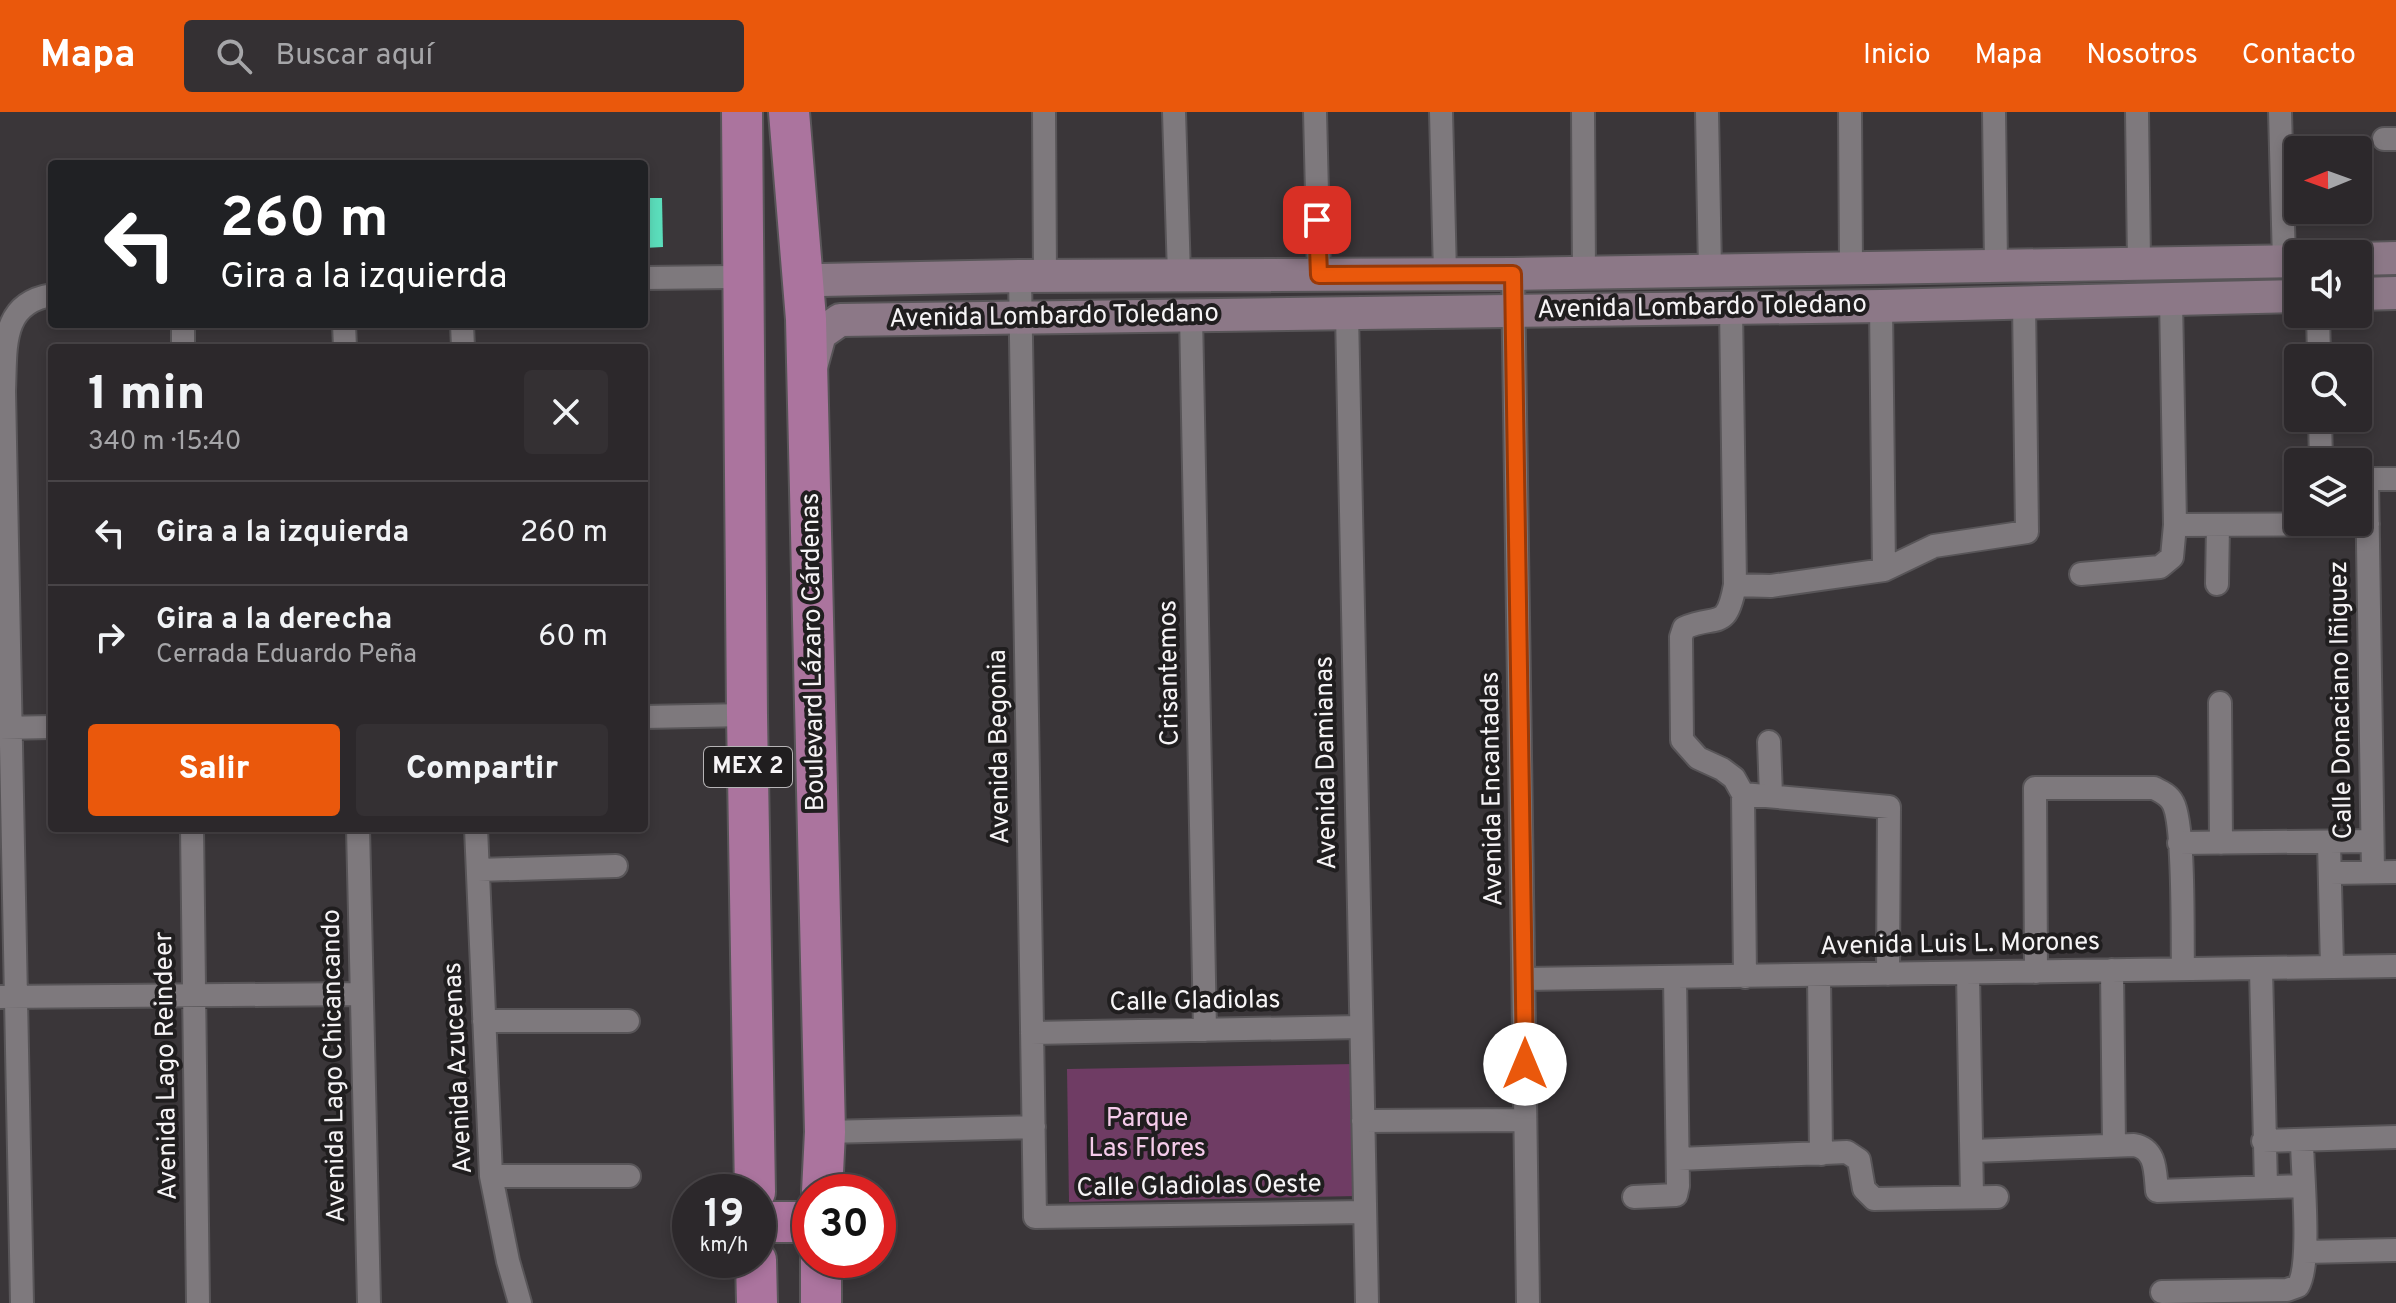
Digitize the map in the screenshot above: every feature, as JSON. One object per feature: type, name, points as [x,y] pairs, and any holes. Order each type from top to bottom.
[{"type":"highway","points":[[727,112],[732,277],[743,342]]},
{"type":"highway","name":"MEX 2","points":[[742,112],[755,1174]]},
{"type":"highway","name":"Boulevard Lázaro Cárdenas","points":[[789,112],[806,319],[825,1132],[823,1174]]},
{"type":"highway","points":[[806,319],[821,280],[816,112]]},
{"type":"highway","points":[[756,1278],[757,1303]]},
{"type":"highway","points":[[821,1278],[821,1303]]},
{"type":"main road","points":[[2372,259],[2396,258]]},
{"type":"main road","name":"Avenida Lombardo Toledano","points":[[821,280],[1513,274],[2284,261]]},
{"type":"main road","points":[[2074,264],[2075,301]]},
{"type":"main road","points":[[2372,294],[2396,293]]},
{"type":"main road","name":"Avenida Lombardo Toledano","points":[[807,378],[820,334],[840,320],[1881,306],[2284,296]]},
{"type":"street","name":"Avenida Begonia","points":[[1035,1217],[1022,317],[1033,276],[1044,112]]},
{"type":"street","points":[[1174,112],[1179,275]]},
{"type":"street","points":[[1315,112],[1319,275]]},
{"type":"street","points":[[1441,112],[1445,274]]},
{"type":"street","points":[[1583,112],[1584,273]]},
{"type":"street","points":[[1707,112],[1710,271]]},
{"type":"street","points":[[1850,112],[1851,267]]},
{"type":"street","points":[[1994,112],[1996,265]]},
{"type":"street","points":[[2137,112],[2139,262]]},
{"type":"street","points":[[2280,112],[2289,240]]},
{"type":"street","name":"Avenida Encantadas","points":[[1513,274],[1528,1303]]},
{"type":"street","points":[[648,278],[732,277]]},
{"type":"street","points":[[22,1303],[9,1141],[2,391],[7,326],[21,306],[48,296]]},
{"type":"street","points":[[2081,574],[2160,567],[2172,557],[2175,525],[2171,299]]},
{"type":"street","points":[[1735,585],[1771,586],[1884,570],[1934,546],[2027,532],[2024,302]]},
{"type":"street","points":[[1881,306],[1884,570]]},
{"type":"street","points":[[1731,308],[1735,585],[1731,607],[1725,616],[1714,622],[1684,628],[1681,637],[1682,740],[1698,758],[1734,778],[1743,794],[1745,977]]},
{"type":"street","name":"Avenida Damianas","points":[[1347,313],[1367,1303]]},
{"type":"street","name":"Crisantemos","points":[[1191,315],[1205,1030]]},
{"type":"street","points":[[2372,479],[2396,479]]},
{"type":"street","points":[[2175,525],[2284,524]]},
{"type":"street","points":[[2217,584],[2218,525]]},
{"type":"street","name":"Calle Donaciano Iñiguez","points":[[2368,536],[2373,872]]},
{"type":"street","points":[[2220,703],[2221,843]]},
{"type":"street","points":[[648,717],[747,715]]},
{"type":"street","points":[[5,728],[48,727]]},
{"type":"street","points":[[1769,742],[1771,795]]},
{"type":"street","points":[[2036,972],[2035,788],[2154,788],[2168,796],[2175,806],[2179,843],[2183,969]]},
{"type":"street","points":[[1743,794],[1889,807],[1888,974]]},
{"type":"street","name":"Avenida Lago Reindeer","points":[[192,832],[198,1303]]},
{"type":"street","name":"Avenida Lago Chicancando","points":[[358,832],[369,1303]]},
{"type":"street","name":"Avenida Azucenas","points":[[476,832],[491,1176],[520,1303]]},
{"type":"street","points":[[2179,843],[2372,841]]},
{"type":"street","name":"Calle Donaciano Iñiguez","points":[[2329,843],[2332,967]]},
{"type":"street","points":[[478,870],[616,866]]},
{"type":"street","points":[[2330,873],[2396,872]]},
{"type":"street","name":"Avenida Luis L. Morones","points":[[1524,979],[2396,966]]},
{"type":"street","points":[[2261,969],[2266,1187]]},
{"type":"street","points":[[2112,970],[2114,1145]]},
{"type":"street","points":[[1968,973],[1972,1196]]},
{"type":"street","points":[[1819,975],[1821,1154]]},
{"type":"street","points":[[1634,1197],[1676,1195],[1679,1159],[1675,977]]},
{"type":"street","points":[[8,997],[360,994]]},
{"type":"street","points":[[484,1021],[628,1021]]},
{"type":"street","name":"Calle Gladiolas","points":[[1032,1033],[1360,1027]]},
{"type":"street","points":[[1363,1121],[1525,1120]]},
{"type":"street","points":[[825,1132],[1034,1127]]},
{"type":"street","points":[[2263,1141],[2396,1137]]},
{"type":"street","points":[[2162,1292],[2287,1290],[2298,1286],[2303,1277],[2305,1252],[2302,1140]]},
{"type":"street","points":[[1972,1151],[2134,1145],[2146,1149],[2153,1158],[2157,1191],[2302,1186]]},
{"type":"street","points":[[1679,1159],[1847,1152],[1859,1160],[1868,1195],[1883,1200],[1997,1197]]},
{"type":"street","points":[[491,1176],[629,1176]]},
{"type":"street","name":"Calle Gladiolas Oeste","points":[[1035,1217],[1364,1212]]},
{"type":"street","points":[[2305,1252],[2396,1250]]},
{"type":"green space","name":"Parque Las Flores","points":[[1354,1064],[1357,1196],[1069,1202],[1067,1069]]},
{"type":"building","points":[[648,198],[662,198],[663,247],[648,248]]},
{"type":"route","points":[[1317,220],[1319,275],[1513,274],[1525,1064]]}]
